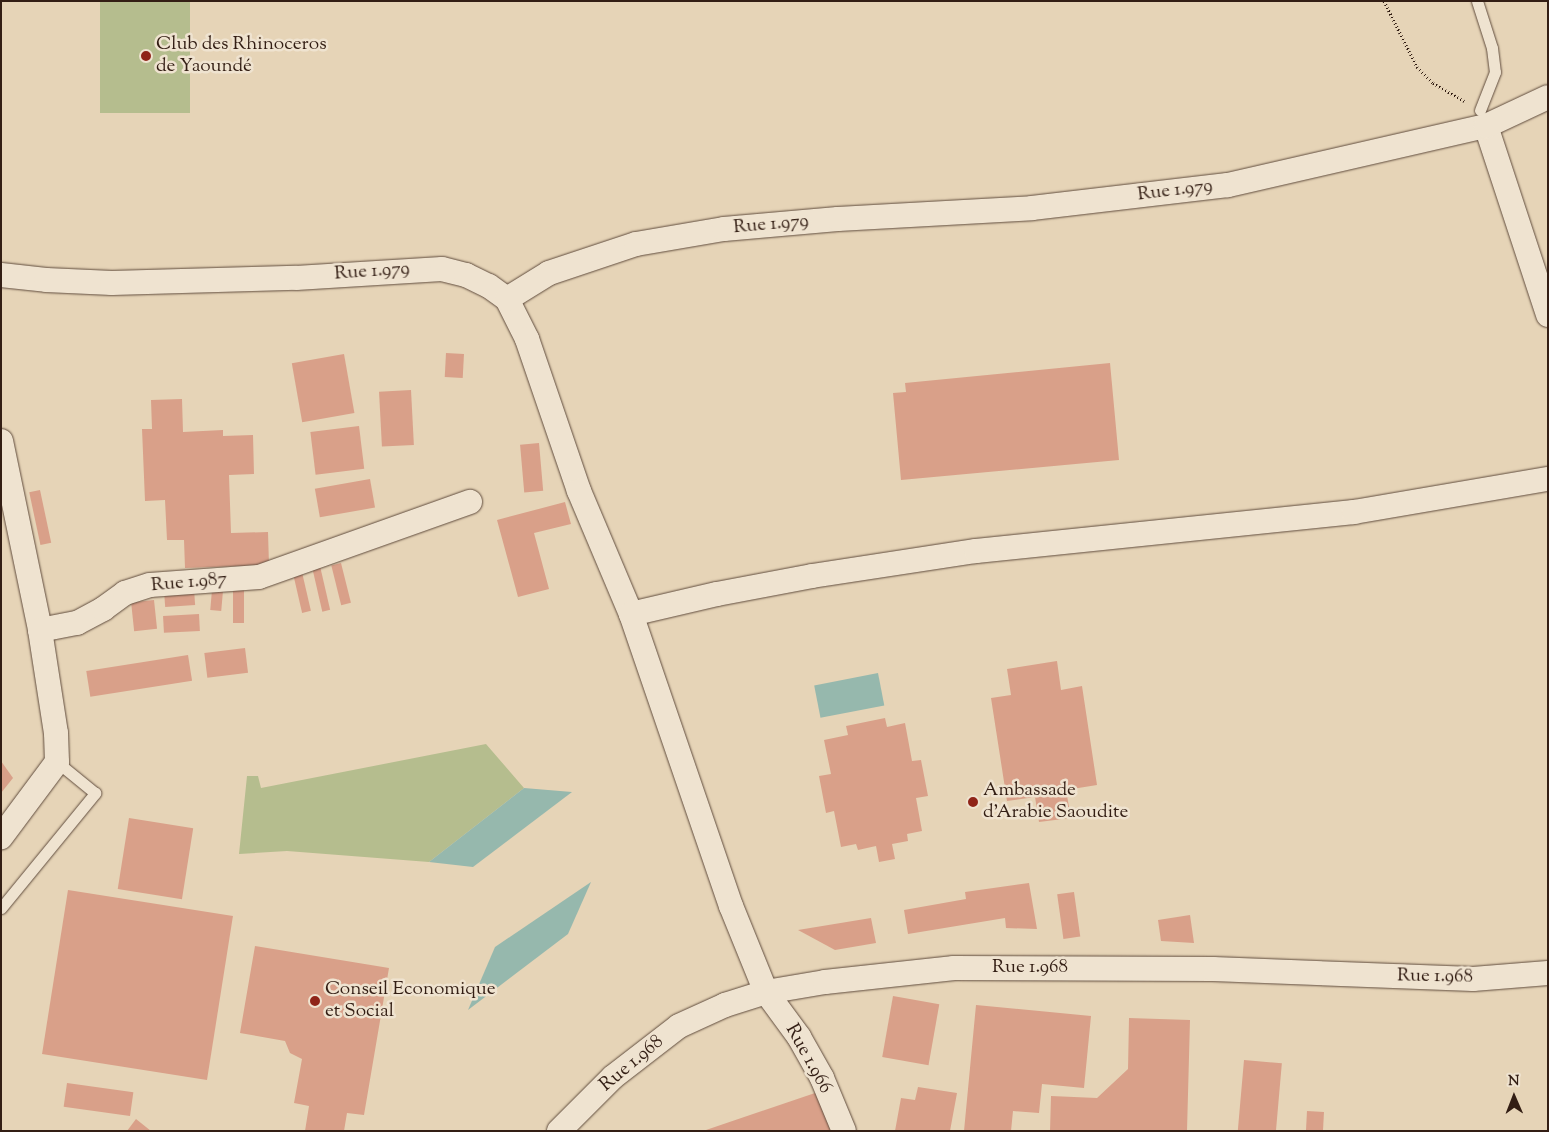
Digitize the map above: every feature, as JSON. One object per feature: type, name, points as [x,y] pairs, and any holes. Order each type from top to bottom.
[{"type":"street","name":"Rue 1.979","points":[[1,275],[46,280],[112,283],[296,278],[442,269],[466,275],[489,286],[507,299],[549,273],[636,244],[724,229],[838,219],[1032,208],[1228,185],[1483,118],[1548,97]]},
{"type":"street","points":[[1483,118],[1548,316]]},
{"type":"street","name":"Rue 1.966","points":[[507,299],[527,339],[579,491],[631,614],[731,906],[766,992],[799,1037],[822,1078],[844,1131]]},
{"type":"street","points":[[1,441],[40,630],[56,733],[57,762],[1,837]]},
{"type":"street","points":[[631,614],[716,594],[812,576],[976,551],[1354,512],[1548,479]]},
{"type":"street","name":"Rue 1.987","points":[[40,630],[77,623],[103,609],[125,593],[150,585],[259,577],[470,502]]},
{"type":"street","name":"Rue 1.968","points":[[559,1131],[613,1077],[679,1026],[726,1006],[766,992],[825,982],[954,968],[1213,969],[1473,978],[1548,973]]},
{"type":"lane","points":[[1477,1],[1492,48],[1495,72],[1483,118]]},
{"type":"lane","points":[[1,908],[95,793],[57,762]]},
{"type":"path","points":[[1384,1],[1417,67],[1433,83],[1483,118]]},
{"type":"green space","name":"Club des Rhinoceros de Yaoundé","points":[[100,1],[190,1],[190,113],[100,113]]},
{"type":"green space","points":[[486,744],[524,788],[429,862],[287,851],[239,854],[247,776],[258,776],[261,788]]},
{"type":"water","points":[[878,673],[884,705],[820,718],[814,685]]},
{"type":"water","points":[[524,788],[572,792],[473,867],[429,862]]},
{"type":"water","points":[[591,882],[568,934],[468,1010],[495,947]]},
{"type":"building","points":[[446,353],[464,354],[463,378],[445,377]]},
{"type":"building","points":[[344,354],[354,413],[302,422],[292,363]]},
{"type":"building","points":[[1110,363],[1119,460],[901,480],[893,393],[906,392],[905,383]]},
{"type":"building","points":[[411,390],[414,445],[382,447],[379,392]]},
{"type":"building","points":[[182,399],[183,432],[223,430],[223,436],[253,435],[254,474],[229,475],[231,533],[268,532],[269,565],[185,568],[184,540],[167,540],[165,500],[145,501],[142,429],[152,429],[151,400]]},
{"type":"building","points":[[359,426],[364,469],[316,475],[310,432]]},
{"type":"building","points":[[539,443],[543,491],[524,492],[520,445]]},
{"type":"building","points":[[370,479],[375,508],[320,517],[315,489]]},
{"type":"building","points":[[40,490],[51,543],[40,545],[29,492]]},
{"type":"building","points":[[565,502],[571,524],[534,533],[549,589],[518,597],[497,520]]},
{"type":"building","points":[[341,563],[351,603],[341,605],[331,565]]},
{"type":"building","points":[[320,566],[330,610],[322,612],[312,568]]},
{"type":"building","points":[[301,568],[311,611],[302,613],[292,570]]},
{"type":"building","points":[[233,581],[244,581],[244,623],[233,623]]},
{"type":"building","points":[[194,589],[195,605],[165,607],[164,591]]},
{"type":"building","points":[[212,590],[223,591],[221,611],[210,610]]},
{"type":"building","points":[[154,600],[157,629],[134,631],[131,602]]},
{"type":"building","points":[[199,614],[200,631],[164,633],[163,616]]},
{"type":"building","points":[[245,648],[248,673],[207,678],[204,653]]},
{"type":"building","points":[[188,655],[192,681],[90,697],[86,671]]},
{"type":"building","points":[[1057,661],[1061,690],[1082,686],[1097,785],[1066,790],[1071,818],[1039,822],[1035,797],[1007,801],[991,698],[1011,695],[1007,669]]},
{"type":"building","points":[[885,718],[887,727],[905,723],[912,761],[921,760],[928,796],[916,798],[922,831],[907,834],[908,841],[892,844],[895,859],[879,862],[876,846],[858,850],[856,844],[841,847],[834,811],[826,813],[819,776],[831,774],[824,740],[848,735],[846,726]]},
{"type":"building","points":[[1,761],[13,778],[1,793]]},
{"type":"building","points":[[129,818],[193,828],[182,899],[118,889]]},
{"type":"building","points":[[1029,883],[1037,929],[1006,928],[1005,918],[908,934],[904,910],[966,899],[965,892]]},
{"type":"building","points":[[68,890],[233,916],[207,1080],[42,1054]]},
{"type":"building","points":[[1074,892],[1080,937],[1063,939],[1057,894]]},
{"type":"building","points":[[1190,915],[1194,943],[1161,941],[1158,920]]},
{"type":"building","points":[[871,918],[876,943],[835,950],[798,930]]},
{"type":"building","name":"Conseil Economique et Social","points":[[255,946],[389,968],[364,1115],[347,1113],[344,1131],[305,1131],[309,1106],[294,1103],[302,1059],[290,1053],[285,1041],[240,1033]]},
{"type":"building","points":[[893,996],[939,1004],[929,1065],[882,1057]]},
{"type":"building","points":[[976,1005],[1091,1016],[1084,1088],[1042,1084],[1039,1113],[1013,1111],[1011,1131],[964,1131]]},
{"type":"building","points":[[1129,1018],[1190,1020],[1187,1131],[1050,1131],[1051,1096],[1097,1098],[1128,1069]]},
{"type":"building","points":[[1244,1060],[1282,1063],[1276,1131],[1238,1131]]},
{"type":"building","points":[[67,1083],[133,1092],[130,1116],[64,1107]]},
{"type":"building","points":[[918,1087],[957,1093],[950,1131],[895,1131],[901,1098],[915,1100]]},
{"type":"building","points":[[818,1092],[831,1131],[706,1131],[706,1130]]},
{"type":"building","points":[[1307,1111],[1324,1112],[1323,1131],[1306,1131]]},
{"type":"building","points":[[136,1119],[151,1131],[127,1131]]},
{"type":"place","name":"Club des Rhinoceros de Yaoundé","points":[[146,56]]},
{"type":"place","name":"Ambassade d'Arabie Saoudite","points":[[973,802]]},
{"type":"place","name":"Conseil Economique et Social","points":[[315,1001]]}]
